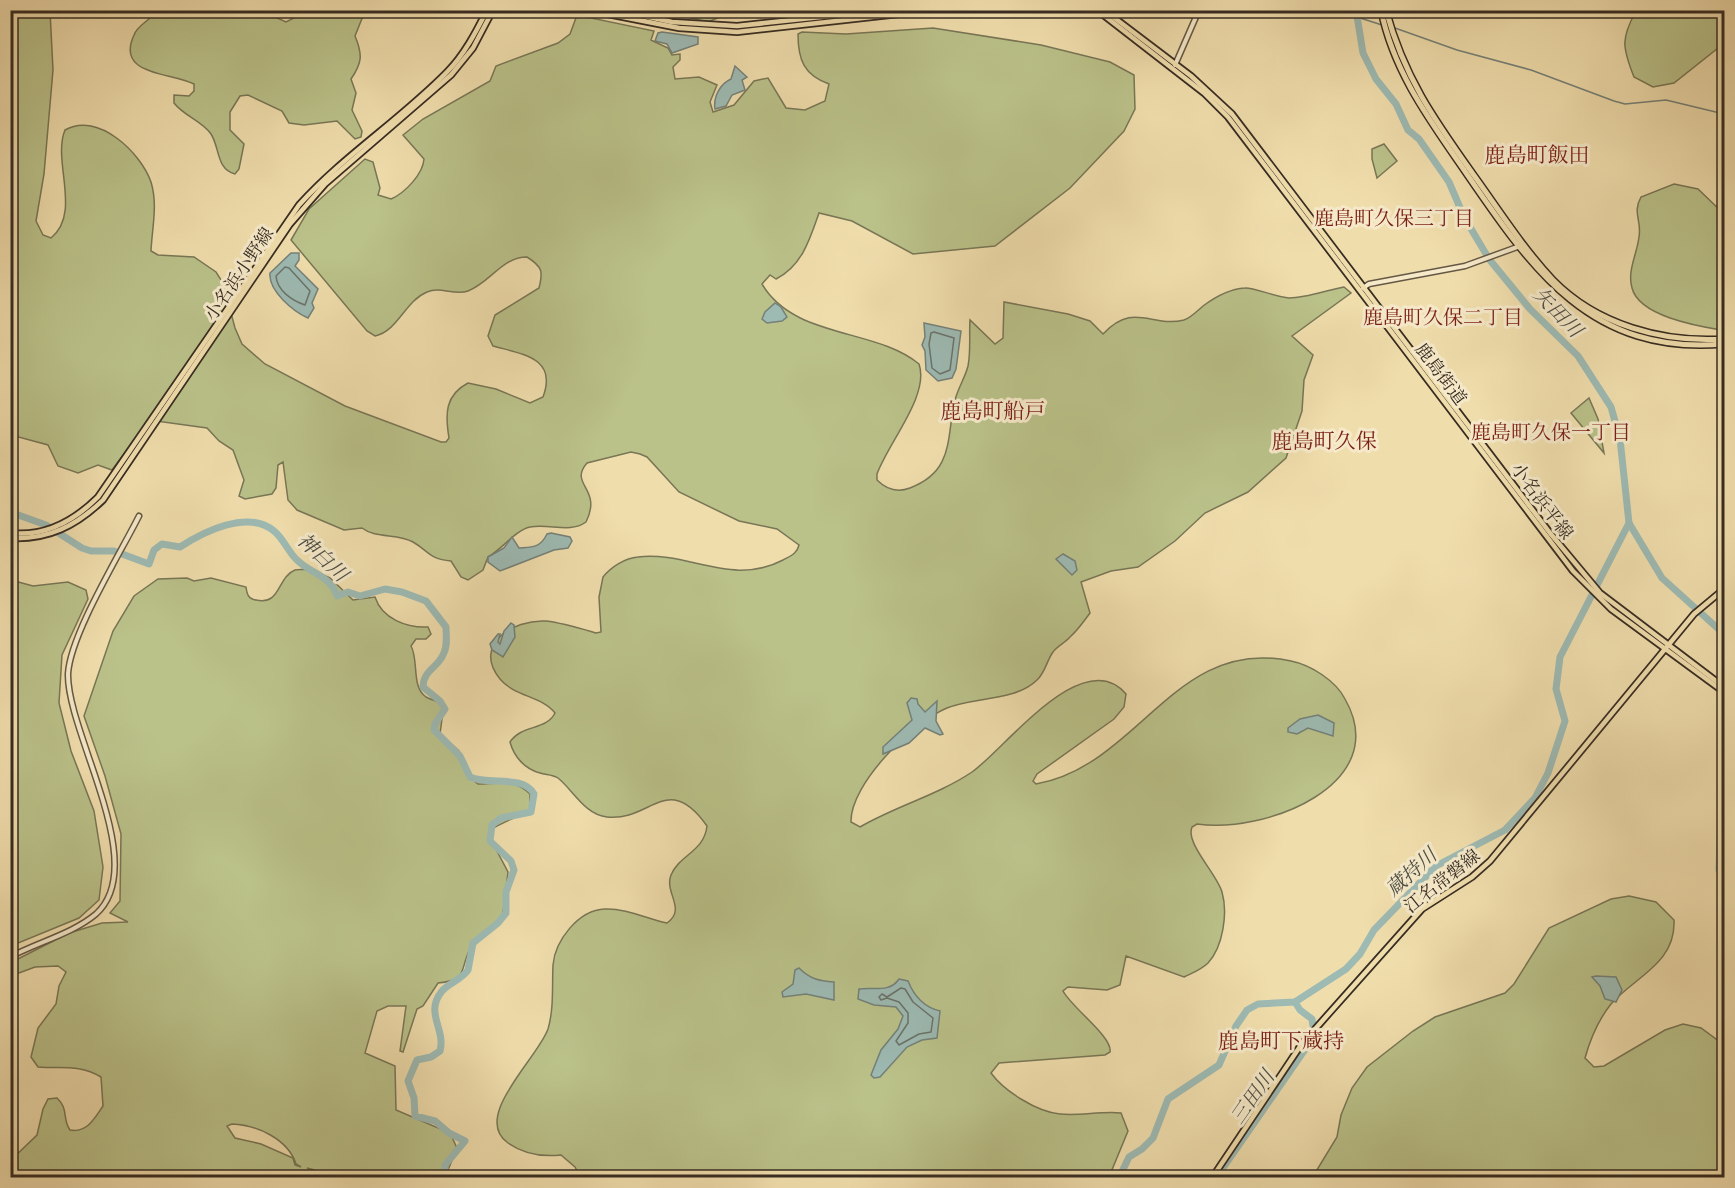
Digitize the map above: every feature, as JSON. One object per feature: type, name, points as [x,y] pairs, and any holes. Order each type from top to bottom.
[{"type":"highway","points":[[1384,14],[1412,94],[1517,247],[1551,285],[1577,306],[1628,333],[1667,342],[1725,344]]},
{"type":"highway","points":[[1391,36],[1417,92],[1524,245],[1554,281],[1581,302],[1614,320],[1666,337],[1725,339]]},
{"type":"main road","name":"小名浜小野線","points":[[71,523],[117,473],[299,205],[325,178],[448,72],[465,49],[487,10]]},
{"type":"main road","name":"小名浜小野線","points":[[10,538],[39,537],[57,530],[103,500],[121,477],[290,224],[325,184],[451,75],[473,48],[493,10]]},
{"type":"main road","points":[[587,10],[679,28],[737,32],[935,10]]},
{"type":"main road","points":[[616,10],[672,22],[737,26],[887,10]]},
{"type":"main road","points":[[1097,10],[1174,66]]},
{"type":"main road","name":"小名浜平線","points":[[1104,10],[1216,97],[1232,114],[1361,289],[1592,588],[1668,648],[1725,687]]},
{"type":"main road","name":"小名浜小野線","points":[[10,533],[57,530]]},
{"type":"main road","name":"江名常磐線","points":[[1212,1178],[1301,1046],[1318,1025],[1422,909],[1472,878],[1490,861],[1694,614],[1725,589]]},
{"type":"main road","points":[[1668,648],[1725,693]]},
{"type":"street","points":[[1174,66],[1199,10]]},
{"type":"street","points":[[1361,289],[1369,284],[1465,266],[1524,245]]},
{"type":"street","points":[[10,957],[84,923],[101,908],[113,884],[113,856],[106,810],[72,708],[68,674],[74,644],[139,516]]},
{"type":"green space","points":[[10,11],[50,11],[53,70],[44,174],[36,221],[43,235],[51,238],[60,227],[64,215],[66,201],[62,143],[65,130],[78,126],[91,126],[104,130],[117,138],[138,159],[151,182],[154,208],[151,251],[158,255],[194,257],[216,272],[223,283],[235,328],[242,344],[265,364],[345,406],[441,442],[446,442],[449,438],[447,413],[451,399],[460,388],[468,383],[496,389],[530,403],[543,397],[546,384],[545,373],[541,365],[525,355],[493,346],[488,336],[495,315],[539,288],[541,274],[539,267],[527,257],[518,258],[503,265],[468,291],[432,290],[427,292],[419,296],[390,328],[375,336],[367,331],[291,240],[309,209],[365,159],[373,162],[380,188],[378,195],[391,199],[402,192],[417,177],[424,159],[403,135],[423,119],[490,81],[496,66],[558,43],[570,34],[577,15],[654,31],[651,40],[668,48],[672,55],[680,54],[680,60],[673,67],[675,79],[699,77],[717,85],[710,102],[713,112],[734,105],[754,81],[768,78],[786,108],[805,110],[825,101],[829,84],[808,71],[801,59],[798,34],[802,32],[846,34],[933,28],[1041,45],[1110,62],[1134,75],[1135,109],[1124,131],[1070,188],[995,246],[913,254],[852,221],[819,213],[799,259],[785,273],[776,279],[770,275],[762,284],[776,302],[794,315],[814,324],[881,344],[901,352],[919,364],[921,376],[919,390],[877,474],[877,480],[888,488],[901,490],[910,488],[924,481],[942,462],[949,440],[955,400],[968,366],[970,320],[995,344],[1003,338],[1004,302],[1068,314],[1090,321],[1103,334],[1114,324],[1134,317],[1172,322],[1184,320],[1217,297],[1239,289],[1248,288],[1289,298],[1344,287],[1351,293],[1292,336],[1313,355],[1304,380],[1302,411],[1286,458],[1248,492],[1205,513],[1175,541],[1138,567],[1111,571],[1081,582],[1090,613],[1076,631],[1051,655],[1037,680],[1018,692],[958,704],[933,715],[901,740],[886,756],[861,790],[853,807],[851,822],[860,827],[959,780],[986,760],[1045,706],[1067,690],[1088,682],[1108,682],[1126,694],[1124,707],[1114,719],[1037,774],[1033,781],[1036,784],[1072,773],[1103,754],[1186,684],[1217,667],[1251,658],[1291,661],[1307,666],[1322,675],[1341,692],[1355,729],[1352,756],[1337,779],[1314,798],[1286,812],[1255,821],[1225,825],[1197,824],[1192,827],[1193,841],[1219,885],[1224,900],[1221,939],[1208,963],[1184,977],[1126,956],[1120,985],[1107,990],[1068,987],[1063,991],[1099,1031],[1109,1046],[1110,1052],[1105,1055],[999,1063],[991,1073],[1004,1087],[1022,1100],[1041,1109],[1060,1114],[1121,1113],[1128,1131],[1109,1177],[580,1177],[575,1167],[561,1155],[534,1154],[508,1143],[499,1132],[497,1118],[510,1087],[548,1029],[552,1005],[553,965],[563,937],[577,921],[586,915],[605,909],[628,912],[667,923],[673,918],[675,912],[670,888],[671,875],[680,862],[701,842],[707,826],[693,810],[681,802],[669,800],[658,802],[622,817],[599,815],[586,807],[558,778],[542,774],[525,765],[517,757],[510,742],[521,732],[546,723],[555,713],[543,703],[513,690],[500,679],[493,667],[491,655],[494,645],[500,636],[510,630],[521,624],[533,622],[546,621],[596,633],[601,632],[599,597],[603,577],[628,559],[656,557],[746,570],[764,567],[783,560],[795,553],[799,545],[777,529],[739,521],[679,492],[647,457],[631,452],[587,463],[582,470],[581,477],[591,502],[586,522],[566,528],[537,526],[525,529],[488,557],[483,570],[468,580],[461,577],[451,561],[434,557],[407,539],[374,534],[362,528],[344,530],[297,510],[288,500],[283,462],[278,465],[276,488],[272,494],[245,499],[239,496],[244,480],[233,450],[219,441],[207,428],[149,420],[112,470],[98,465],[78,473],[58,466],[48,445],[11,435]]},
{"type":"green space","points":[[155,11],[264,12],[286,22],[294,18],[299,11],[365,11],[355,36],[360,59],[351,79],[356,93],[352,110],[362,131],[361,137],[355,139],[337,121],[304,125],[289,123],[282,111],[248,95],[240,96],[230,112],[230,130],[244,144],[239,169],[235,174],[224,168],[211,134],[174,103],[174,95],[189,96],[194,91],[194,84],[148,70],[132,58],[130,48],[134,35]]},
{"type":"green space","points":[[661,11],[720,11],[720,17],[708,22]]},
{"type":"green space","points":[[1636,11],[1724,11],[1724,34],[1718,48],[1674,83],[1653,87],[1634,77],[1625,50],[1628,28]]},
{"type":"green space","points":[[1384,144],[1397,161],[1377,178],[1372,149]]},
{"type":"green space","points":[[1674,184],[1698,189],[1724,214],[1724,328],[1721,330],[1698,326],[1657,313],[1637,298],[1632,288],[1631,269],[1640,231],[1638,203],[1641,197]]},
{"type":"green space","points":[[1589,398],[1598,419],[1604,453],[1571,413]]},
{"type":"green space","points":[[309,569],[330,578],[353,600],[375,597],[383,611],[396,621],[412,626],[428,627],[431,634],[426,639],[416,639],[411,646],[421,693],[444,704],[440,734],[459,751],[469,777],[478,784],[512,784],[530,794],[530,809],[492,829],[490,838],[508,872],[502,921],[473,945],[459,976],[448,982],[438,983],[423,1006],[417,1009],[403,1052],[400,1051],[406,1006],[388,1006],[377,1011],[365,1053],[395,1066],[396,1110],[450,1133],[457,1148],[447,1177],[315,1177],[315,1170],[307,1168],[313,1171],[314,1177],[11,1177],[11,1160],[37,1135],[43,1109],[48,1099],[57,1098],[61,1102],[70,1130],[86,1127],[103,1106],[101,1077],[85,1070],[38,1067],[31,1057],[38,1028],[56,1004],[59,986],[66,972],[58,966],[35,967],[11,976],[10,963],[69,933],[102,923],[128,922],[110,913],[120,901],[121,834],[105,776],[84,716],[113,631],[134,596],[158,579],[187,578],[194,581],[211,578],[246,587],[251,599],[264,601],[275,595],[289,574],[295,570]],"holes":[[[242,1125],[261,1131],[279,1141],[292,1155],[296,1164],[301,1167],[295,1165],[293,1158],[261,1144],[235,1138],[227,1126]]]},
{"type":"green space","points":[[11,580],[33,586],[68,582],[86,590],[88,599],[62,655],[59,703],[71,751],[94,811],[103,867],[99,900],[79,918],[11,946]]},
{"type":"green space","points":[[1629,896],[1656,902],[1674,920],[1673,935],[1662,958],[1611,1004],[1595,1030],[1585,1058],[1594,1067],[1604,1066],[1665,1030],[1683,1024],[1701,1028],[1724,1045],[1724,1177],[1312,1178],[1337,1137],[1341,1115],[1352,1088],[1367,1067],[1435,1017],[1505,993],[1514,984],[1549,928],[1611,899]]},
{"type":"water","points":[[658,33],[698,37],[698,44],[672,53],[667,44],[655,41]]},
{"type":"water","points":[[735,66],[747,77],[742,80],[745,90],[732,95],[726,106],[715,109],[718,91],[731,79]]},
{"type":"water","points":[[291,253],[299,253],[299,260],[295,266],[318,289],[312,303],[314,308],[308,318],[296,311],[277,294],[270,280],[270,273]]},
{"type":"water","points":[[775,303],[781,307],[787,317],[782,321],[767,323],[762,319],[765,312]]},
{"type":"water","points":[[924,323],[961,331],[956,369],[952,378],[938,381],[926,370],[925,351],[922,345],[925,337]]},
{"type":"water","points":[[547,534],[570,537],[572,541],[568,548],[554,550],[500,571],[488,562],[488,557],[504,548],[512,537],[519,548],[536,546]]},
{"type":"water","points":[[1063,554],[1075,561],[1077,570],[1072,575],[1056,559]]},
{"type":"water","points":[[511,623],[514,625],[515,637],[503,657],[492,650],[490,644],[500,634],[498,642],[500,644],[504,631]]},
{"type":"water","points":[[911,698],[917,699],[925,712],[937,701],[936,721],[943,734],[940,735],[925,728],[909,743],[883,754],[883,747],[912,720],[907,703]]},
{"type":"water","points":[[1318,715],[1334,723],[1333,736],[1308,728],[1297,734],[1288,732],[1288,728],[1300,719]]},
{"type":"water","points":[[799,968],[815,979],[834,982],[834,1000],[806,994],[783,997],[782,992],[793,984],[795,970]]},
{"type":"water","points":[[1592,977],[1616,977],[1622,990],[1616,1002],[1605,999],[1600,986]]},
{"type":"water","points":[[899,979],[908,981],[916,996],[924,1004],[940,1011],[937,1038],[922,1040],[907,1047],[880,1077],[874,1078],[871,1075],[881,1050],[898,1029],[903,1016],[896,1007],[874,1005],[858,999],[859,989],[886,988]]},
{"type":"waterway","points":[[1126,14],[1128,10]]},
{"type":"waterway","name":"矢田川","points":[[1356,10],[1363,53],[1376,79],[1396,104],[1408,130],[1419,139],[1449,182],[1464,217],[1489,259],[1530,309],[1578,356],[1611,407],[1620,439],[1629,523],[1662,578],[1724,634]]},
{"type":"waterway","points":[[1357,17],[1382,25]]},
{"type":"waterway","points":[[1395,28],[1457,50],[1531,70],[1625,104],[1666,100],[1724,114]]},
{"type":"waterway","name":"神白川","points":[[10,512],[46,525],[82,548],[91,551],[114,551],[149,564],[154,550],[162,544],[180,547],[226,525],[252,522],[274,531],[302,565],[330,583],[337,596],[348,592],[360,596],[385,589],[402,592],[426,601],[446,627],[445,652],[425,677],[423,687],[440,701],[445,709],[435,724],[434,730],[460,756],[470,777],[486,781],[522,784],[534,794],[531,812],[501,818],[492,825],[490,841],[511,861],[514,870],[506,892],[506,913],[498,923],[473,943],[468,970],[445,988],[437,999],[435,1014],[440,1035],[440,1051],[431,1057],[417,1060],[408,1081],[414,1098],[415,1116],[435,1121],[449,1133],[465,1141],[445,1165],[445,1178]]},
{"type":"waterway","name":"蔵持川","points":[[1119,1178],[1129,1157],[1153,1138],[1168,1099],[1219,1065],[1236,1026],[1247,1010],[1258,1004],[1295,1002],[1346,969],[1360,954],[1374,930],[1436,866],[1505,830],[1535,798],[1548,773],[1565,721],[1556,689],[1560,657],[1629,523]]},
{"type":"waterway","points":[[1724,794],[1721,809],[1719,870],[1724,878]]},
{"type":"waterway","name":"三田川","points":[[1295,1002],[1300,1010],[1312,1019],[1313,1026]]},
{"type":"waterway","name":"三田川","points":[[1216,1178],[1315,1035]]},
{"type":"district","name":"鹿島町飯田","points":[[1537,155]]},
{"type":"district","name":"鹿島町久保三丁目","points":[[1394,218]]},
{"type":"district","name":"鹿島町久保二丁目","points":[[1443,317]]},
{"type":"district","name":"鹿島町船戸","points":[[993,411]]},
{"type":"district","name":"鹿島町久保一丁目","points":[[1551,432]]},
{"type":"district","name":"鹿島町久保","points":[[1324,441]]},
{"type":"district","name":"鹿島町下蔵持","points":[[1281,1041]]}]
